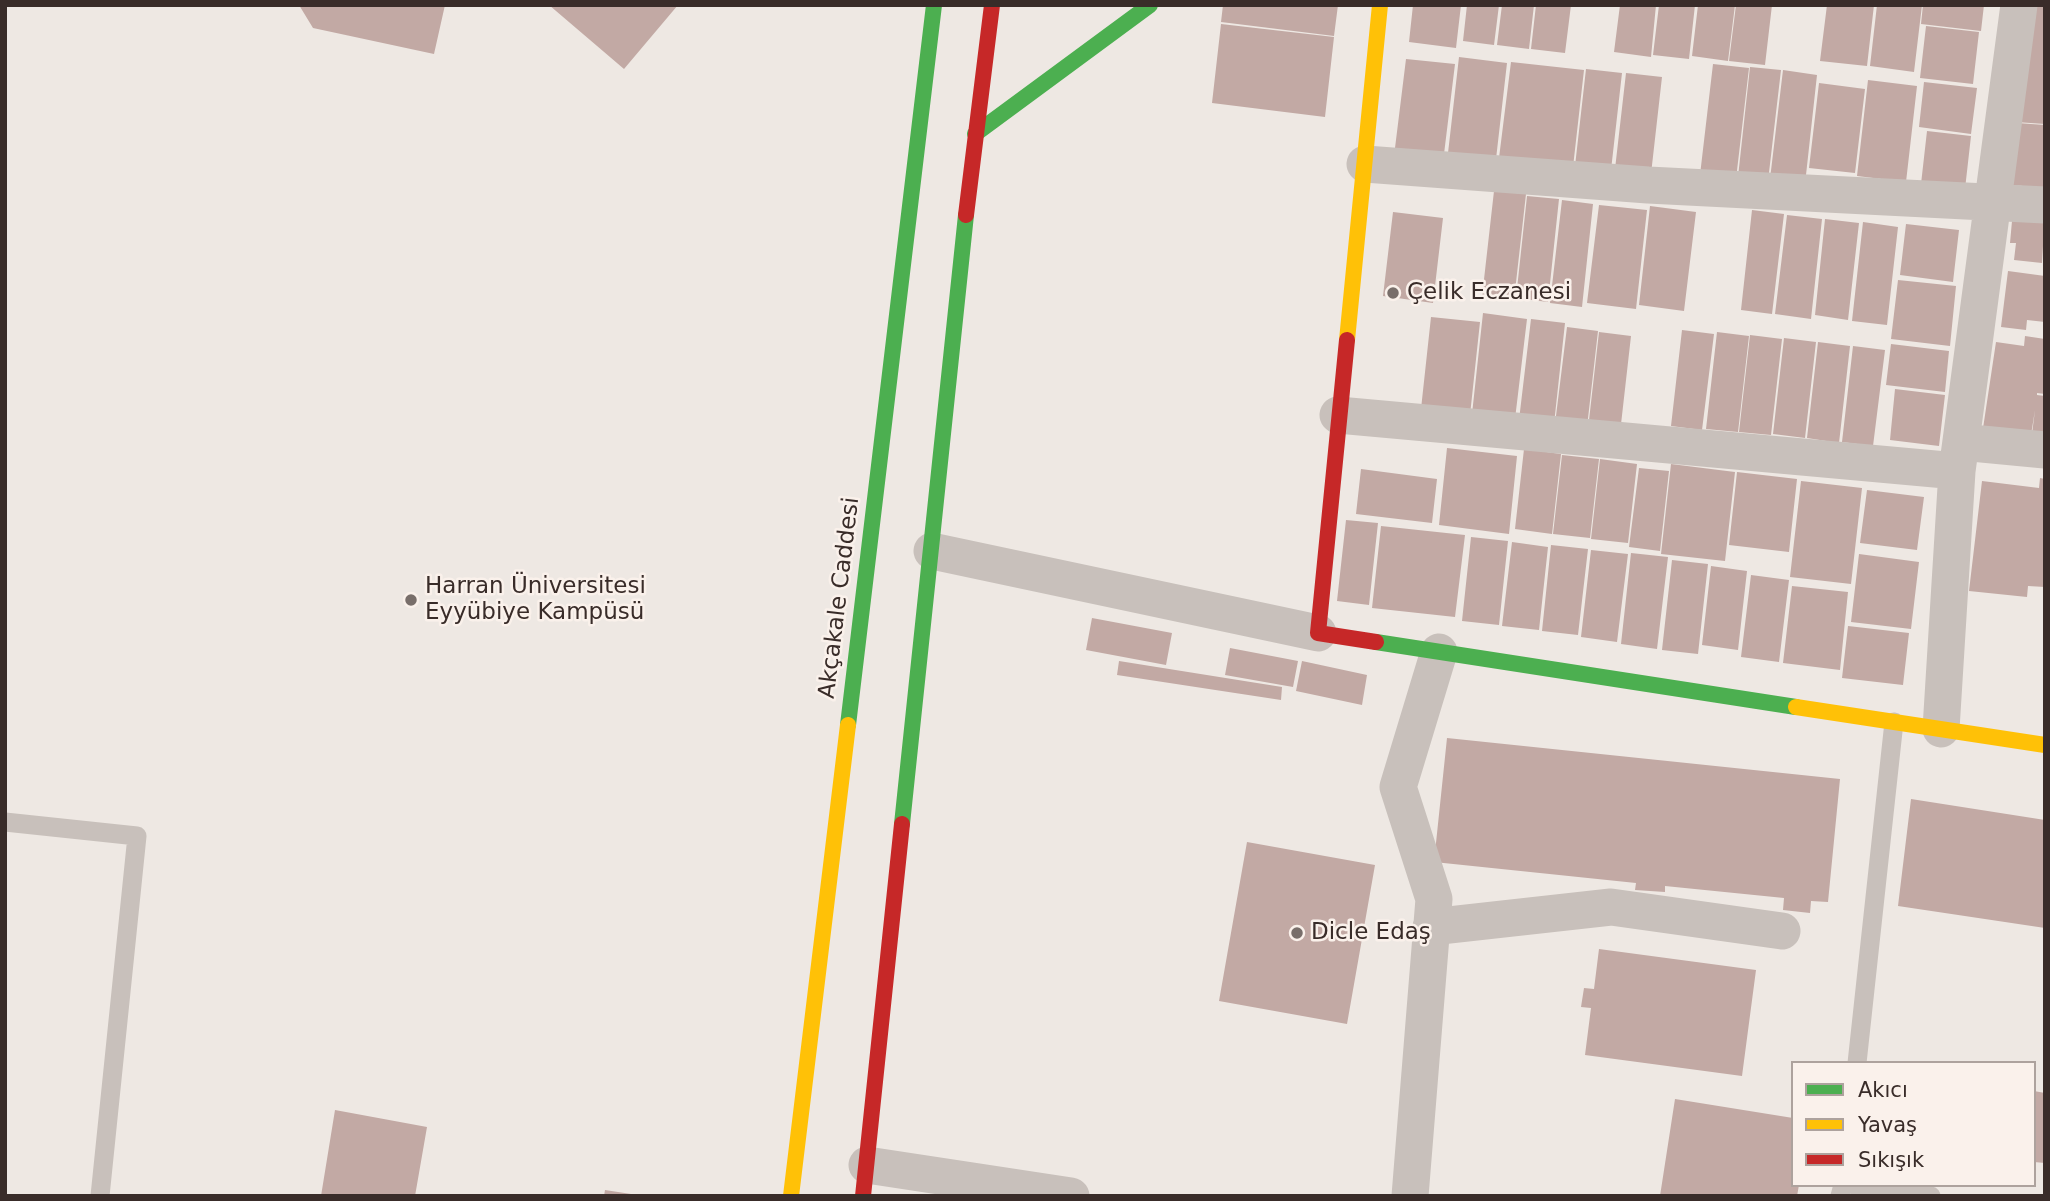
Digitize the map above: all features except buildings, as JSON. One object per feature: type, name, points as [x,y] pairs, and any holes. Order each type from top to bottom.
[{"type":"main road","name":"Akçakale Caddesi","points":[[791,1196],[934,5]]},
{"type":"main road","points":[[865,1180],[975,134],[992,5]]},
{"type":"main road","points":[[975,134],[1150,5]]},
{"type":"main road","points":[[1380,5],[1318,633],[2045,745]]},
{"type":"street","points":[[1941,729],[1959,456],[2020,5]]},
{"type":"street","points":[[1365,164],[1648,185],[2045,205]]},
{"type":"street","points":[[1338,415],[1959,456],[2045,450]]},
{"type":"street","points":[[932,551],[1318,633]]},
{"type":"street","points":[[1410,1196],[1434,899],[1398,787],[1439,652]]},
{"type":"street","points":[[1431,927],[1611,906],[1782,931]]},
{"type":"street","points":[[865,1180],[1071,1196]]},
{"type":"lane","points":[[1857,1061],[1894,722]]},
{"type":"lane","points":[[5,822],[137,836],[100,1196]]},
{"type":"lane","points":[[1868,1187],[1931,1196]]},
{"type":"traffic: fast","points":[[848,725],[934,5]]},
{"type":"traffic: fast","points":[[975,134],[1150,5]]},
{"type":"traffic: fast","points":[[902,824],[966,215]]},
{"type":"traffic: fast","points":[[1376,642],[1796,707]]},
{"type":"traffic: slow","points":[[1347,340],[1380,5]]},
{"type":"traffic: slow","points":[[1796,707],[2045,745]]},
{"type":"traffic: slow","points":[[791,1196],[848,725]]},
{"type":"traffic: jam","points":[[966,215],[992,5]]},
{"type":"traffic: jam","points":[[1347,340],[1318,633],[1376,642]]},
{"type":"traffic: jam","points":[[863,1196],[902,824]]},
{"type":"place","name":"Çelik Eczanesi","points":[[1393,293]]},
{"type":"place","name":"Harran Üniversitesi Eyyübiye Kampüsü","points":[[411,600]]},
{"type":"place","name":"Dicle Edaş","points":[[1297,933]]}]
